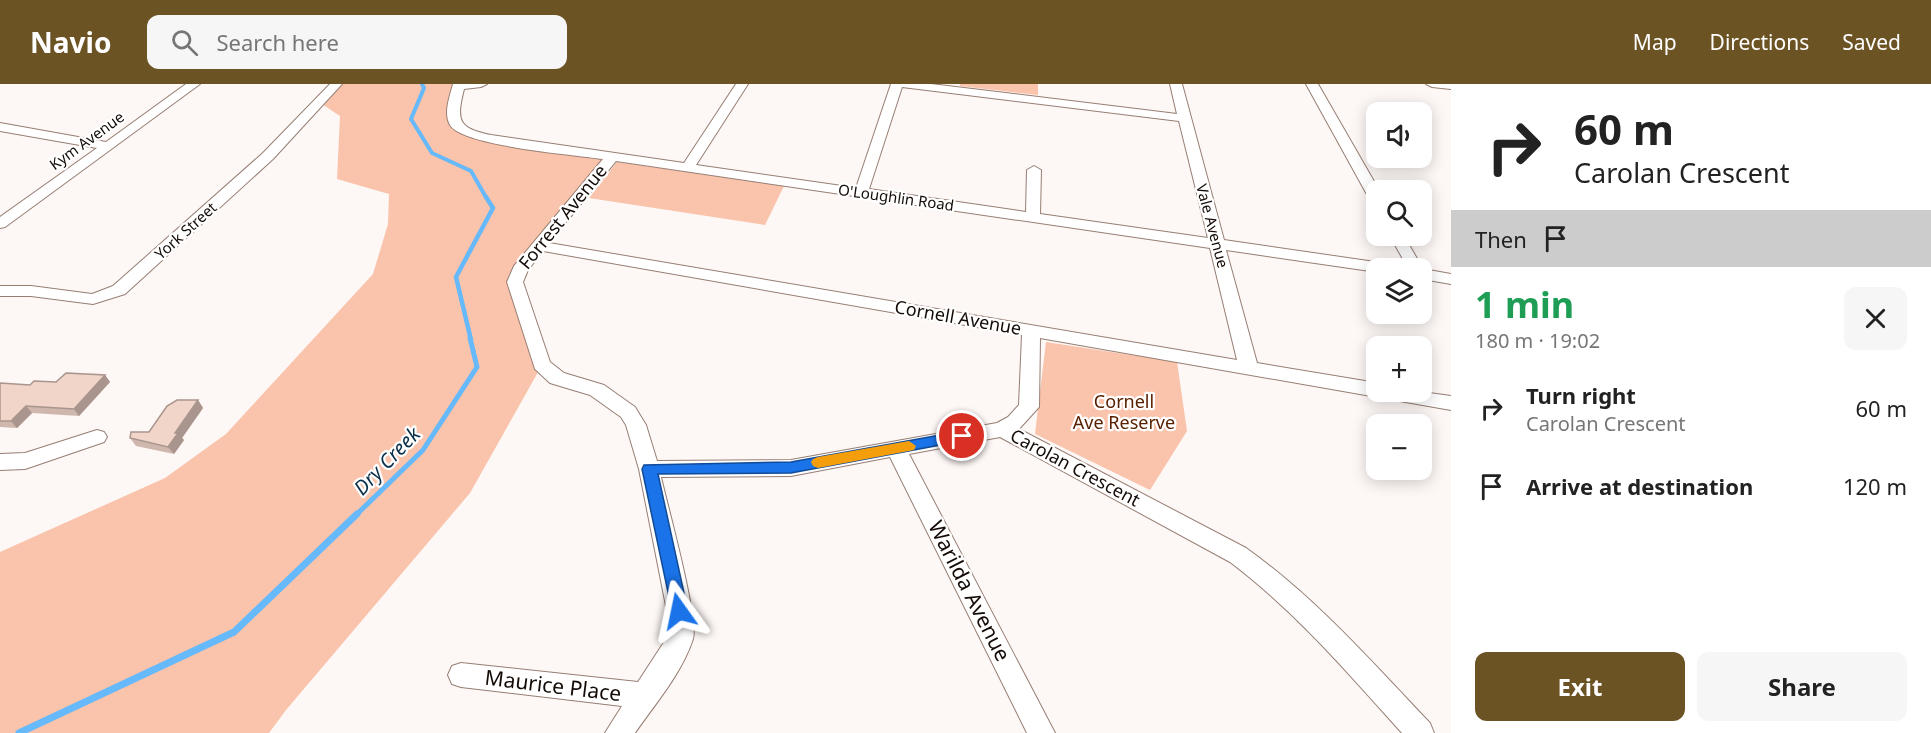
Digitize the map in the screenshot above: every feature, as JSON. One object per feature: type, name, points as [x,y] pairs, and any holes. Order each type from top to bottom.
[{"type":"street","name":"Kym Avenue","points":[[0,224],[194,84]]},
{"type":"street","name":"York Street","points":[[0,291],[31,291],[93,299],[119,290],[268,156],[336,84]]},
{"type":"street","points":[[458,85],[481,84]]},
{"type":"street","points":[[687,168],[742,84]]},
{"type":"street","points":[[861,193],[897,84]]},
{"type":"street","points":[[902,84],[1184,118]]},
{"type":"street","name":"Vale Avenue","points":[[1176,84],[1249,369]]},
{"type":"street","points":[[1312,84],[1366,180]]},
{"type":"street","points":[[1432,84],[1451,86]]},
{"type":"street","name":"O'Loughlin Road","points":[[458,85],[452,117],[458,127],[468,133],[525,145],[1366,266]]},
{"type":"street","points":[[0,127],[108,146]]},
{"type":"street","name":"Forrest Avenue","points":[[612,157],[538,246],[517,273],[514,282],[539,359],[551,375],[597,390],[628,412],[636,425],[649,469],[679,611],[681,637],[672,656],[619,733]]},
{"type":"street","points":[[1033,218],[1034,170]]},
{"type":"street","name":"Cornell Avenue","points":[[538,246],[1366,388]]},
{"type":"street","points":[[1432,276],[1451,279]]},
{"type":"street","points":[[1002,429],[1019,418],[1029,407],[1031,331]]},
{"type":"street","points":[[1432,400],[1451,403]]},
{"type":"street","name":"Carolan Crescent","points":[[649,469],[784,468],[1002,429],[1238,555],[1257,568],[1299,605],[1420,733]]},
{"type":"street","points":[[0,462],[25,461],[97,437]]},
{"type":"street","name":"Warilda Avenue","points":[[896,448],[1041,733]]},
{"type":"street","name":"Maurice Place","points":[[461,675],[645,696]]},
{"type":"green space","points":[[336,84],[459,84],[452,117],[461,130],[612,157],[517,273],[542,365],[470,493],[269,733],[0,733],[0,552],[165,478],[226,434],[373,274],[388,224],[389,194],[337,179],[340,116],[319,102]]},
{"type":"green space","points":[[960,84],[1038,84],[1038,95],[960,86]]},
{"type":"green space","points":[[617,162],[784,186],[765,225],[589,198]]},
{"type":"green space","name":"Cornell Ave Reserve","points":[[1046,342],[1177,362],[1187,431],[1150,490],[1035,434]]},
{"type":"building","points":[[66,373],[105,375],[74,409],[26,406],[11,421],[0,421],[0,383],[30,385],[34,381],[56,382]]},
{"type":"building","points":[[177,400],[198,400],[168,447],[130,438],[131,432],[149,432],[167,406]]},
{"type":"waterway","name":"Dry Creek","points":[[422,84],[424,88],[411,119],[432,153],[471,171],[487,199]]},
{"type":"waterway","name":"Dry Creek","points":[[471,340],[456,277],[493,208],[486,197]]},
{"type":"waterway","name":"Dry Creek","points":[[355,516],[423,450],[477,367],[470,338]]},
{"type":"waterway","name":"Dry Creek","points":[[19,733],[234,632],[357,514]]},
{"type":"slow traffic","points":[[818,462],[909,446]]},
{"type":"route","points":[[679,611],[649,469],[791,468],[962,436]]}]
